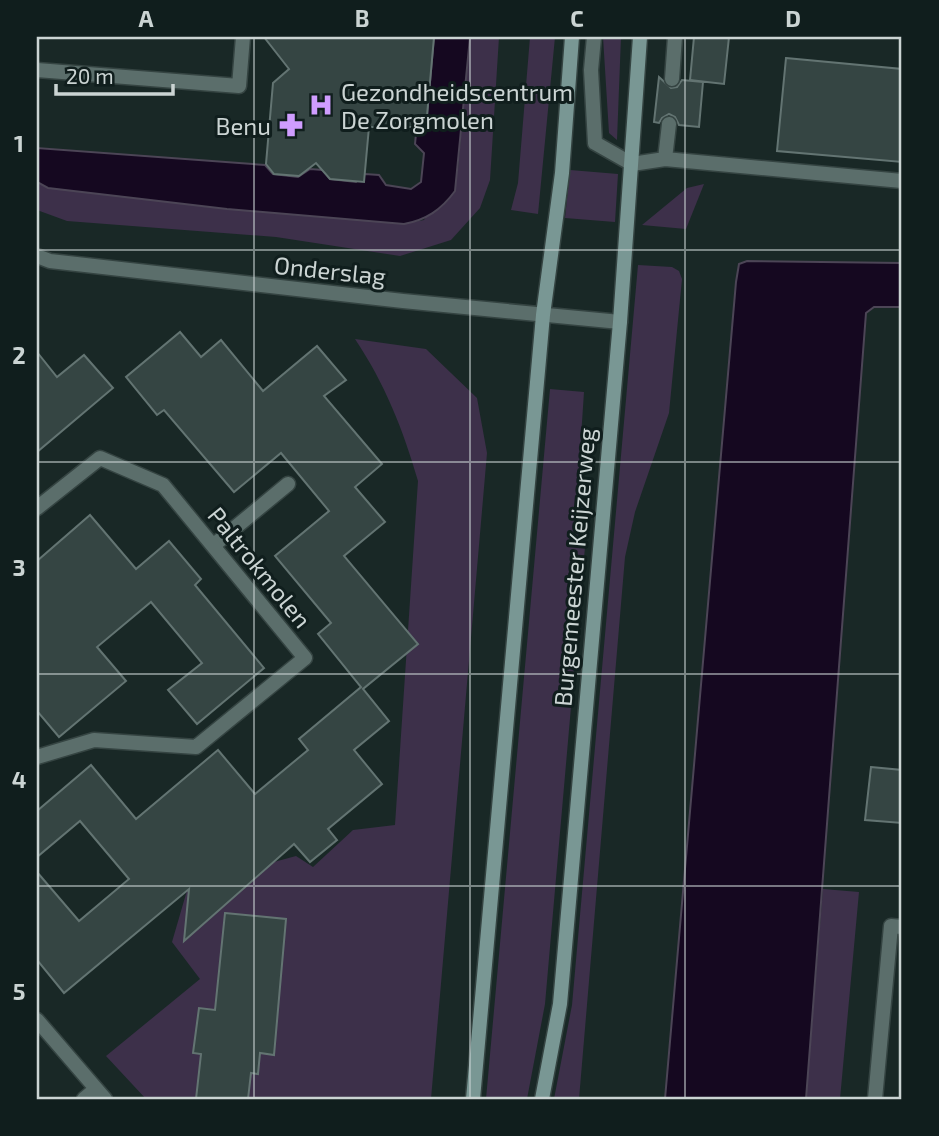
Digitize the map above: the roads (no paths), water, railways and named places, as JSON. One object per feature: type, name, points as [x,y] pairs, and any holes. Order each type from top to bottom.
[{"type":"main road","points":[[473,1099],[543,316],[562,173],[572,37]]},
{"type":"main road","name":"Burgemeester Keijzerweg","points":[[542,1099],[561,1004],[620,322],[640,37]]},
{"type":"street","points":[[37,70],[239,86],[243,37]]},
{"type":"street","points":[[594,37],[591,70],[594,143],[632,164],[665,159],[902,181]]},
{"type":"street","points":[[672,79],[675,37]]},
{"type":"street","points":[[665,159],[669,124]]},
{"type":"street","name":"Onderslag","points":[[37,256],[50,261],[198,278],[620,322]]},
{"type":"street","name":"Paltrokmolen","points":[[37,508],[100,458],[163,485],[305,658],[195,747],[94,740],[37,757]]},
{"type":"street","points":[[214,545],[288,484]]},
{"type":"street","points":[[875,1099],[891,926],[902,927]]},
{"type":"street","points":[[37,1020],[100,1094],[84,1099]]},
{"type":"place","name":"Gezondheidscentrum De Zorgmolen","points":[[321,105]]},
{"type":"place","name":"Benu","points":[[291,125]]}]
